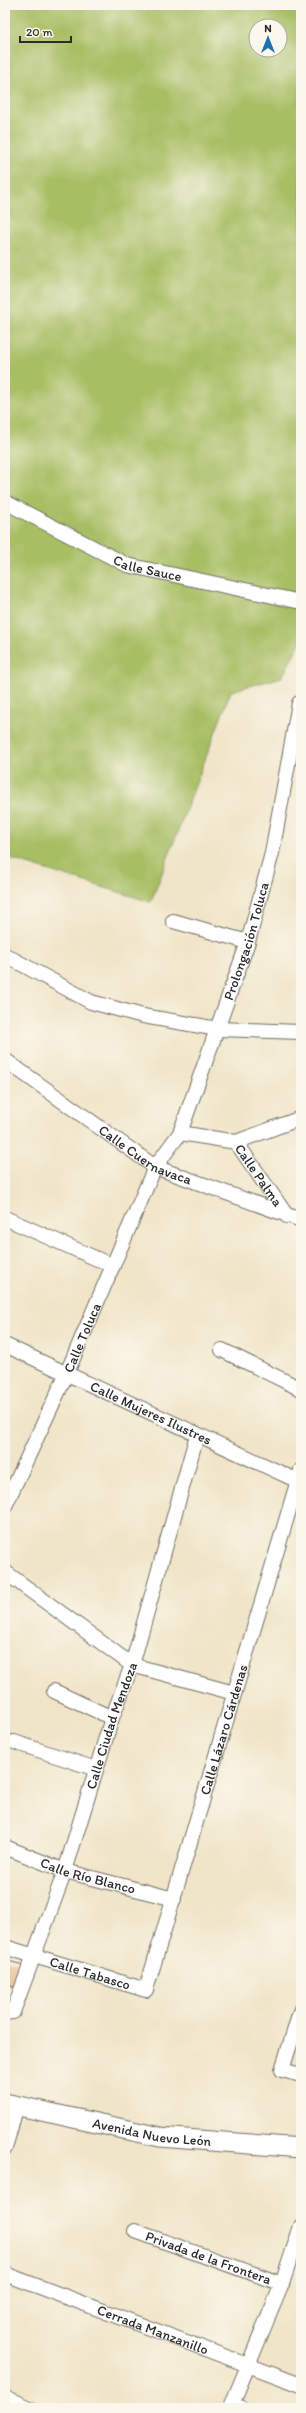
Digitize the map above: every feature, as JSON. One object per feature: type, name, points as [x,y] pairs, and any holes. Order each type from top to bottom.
[{"type":"main road","name":"Avenida Nuevo León","points":[[11,2104],[160,2137],[301,2148]]},
{"type":"street","name":"Calle Sauce","points":[[5,502],[127,565],[301,602]]},
{"type":"street","name":"Prolongación Toluca","points":[[155,1167],[180,1133],[248,942],[272,853],[299,703]]},
{"type":"street","points":[[173,921],[248,942]]},
{"type":"street","points":[[5,954],[91,1002],[143,1016],[218,1029],[301,1032]]},
{"type":"street","name":"Calle Cuernavaca","points":[[5,1060],[155,1167],[301,1220]]},
{"type":"street","points":[[236,1142],[301,1118]]},
{"type":"street","name":"Calle Palma","points":[[180,1133],[236,1142],[287,1216]]},
{"type":"street","name":"Calle Toluca","points":[[5,1506],[66,1375],[155,1167]]},
{"type":"street","points":[[5,1218],[113,1266]]},
{"type":"street","name":"Calle Mujeres Ilustres","points":[[5,1345],[66,1375],[197,1435],[299,1476]]},
{"type":"street","points":[[222,1350],[301,1389]]},
{"type":"street","name":"Calle Ciudad Mendoza","points":[[9,2013],[33,1957],[66,1870],[112,1718],[132,1665],[197,1435]]},
{"type":"street","name":"Calle Lázaro Cárdenas","points":[[146,1990],[299,1476]]},
{"type":"street","points":[[5,1572],[132,1665],[234,1693]]},
{"type":"street","points":[[54,1691],[112,1718]]},
{"type":"street","points":[[14,1742],[96,1769]]},
{"type":"street","name":"Calle Río Blanco","points":[[5,1847],[66,1870],[174,1899]]},
{"type":"street","name":"Calle Tabasco","points":[[5,1948],[146,1990]]},
{"type":"street","points":[[301,2009],[282,2070],[301,2075]]},
{"type":"street","points":[[5,2148],[11,2104]]},
{"type":"street","points":[[241,2408],[232,2404],[282,2284],[301,2226]]},
{"type":"street","name":"Privada de la Frontera","points":[[135,2231],[282,2284]]},
{"type":"street","name":"Cerrada Manzanillo","points":[[5,2274],[249,2366],[301,2384]]},
{"type":"street","points":[[5,2397],[30,2408]]},
{"type":"green space","points":[[5,5],[301,5],[301,641],[282,677],[231,691],[151,902],[5,857]]},
{"type":"building","points":[[5,1960],[23,1965],[17,1988],[5,1984]]}]
